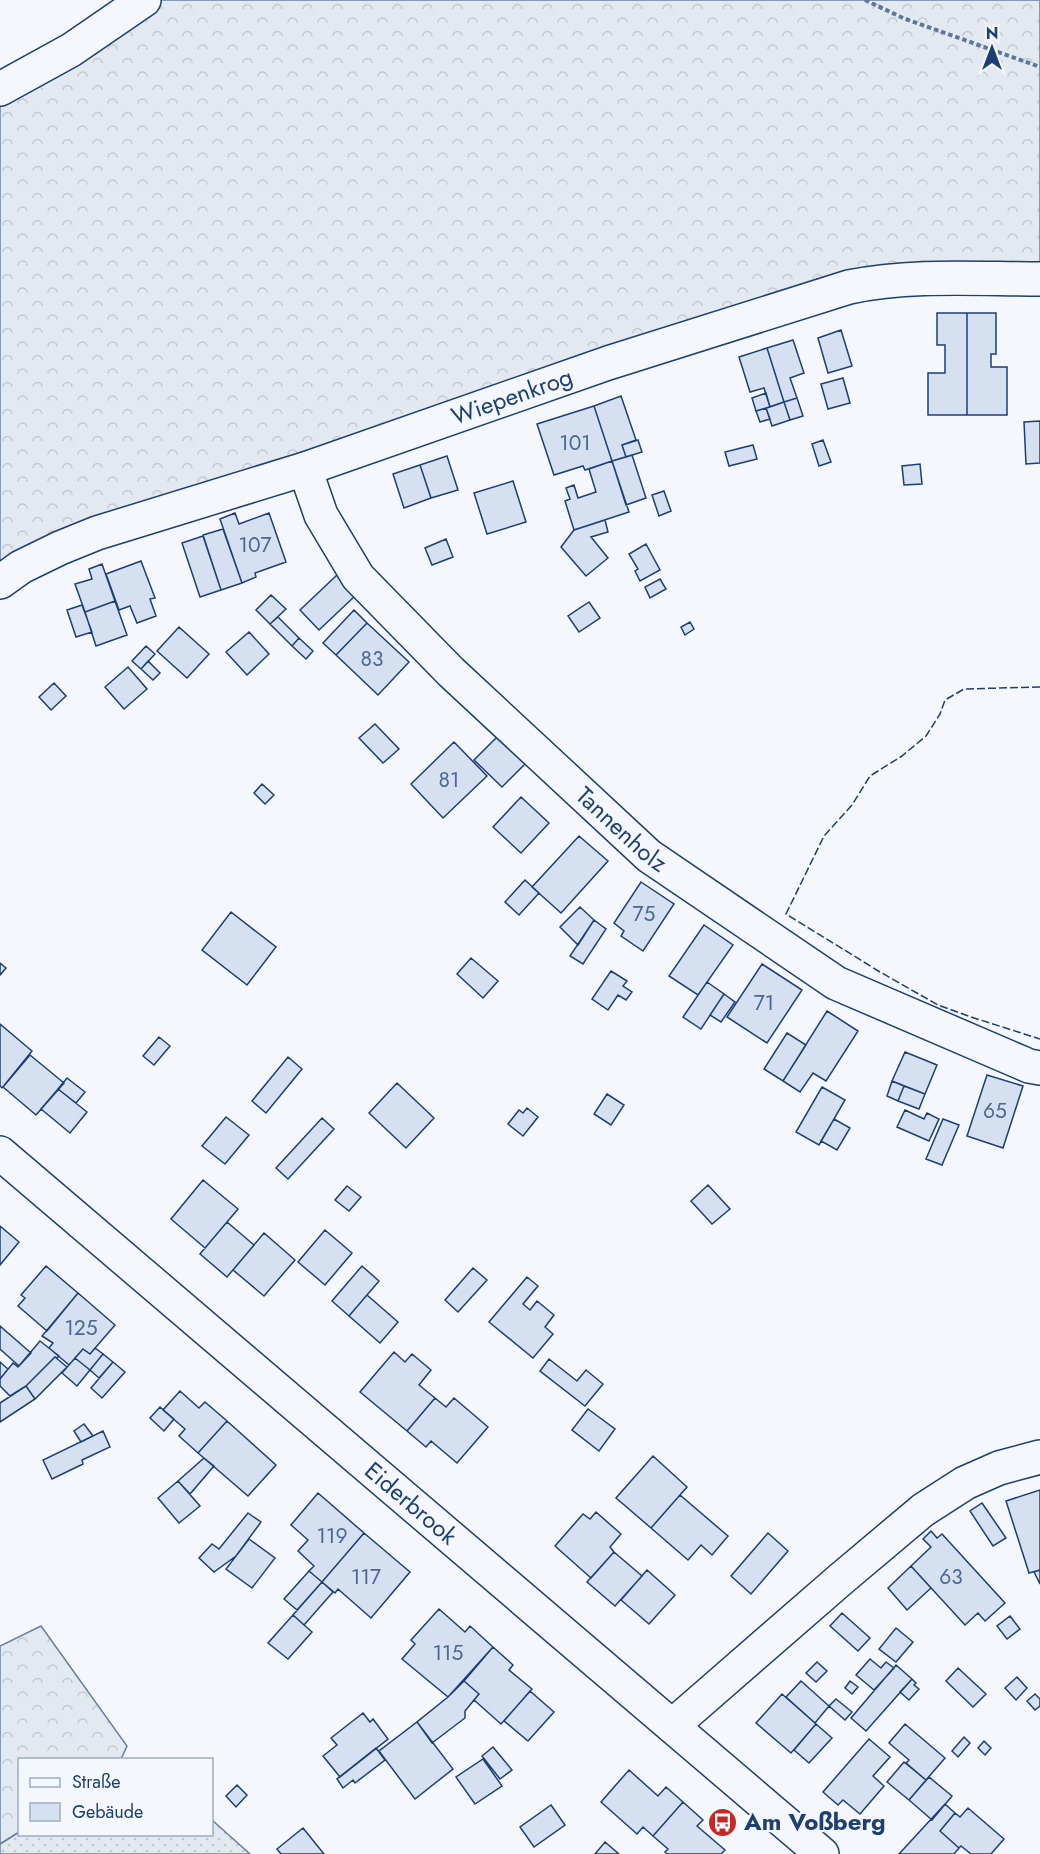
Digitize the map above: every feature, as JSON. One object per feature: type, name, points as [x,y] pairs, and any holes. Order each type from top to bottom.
[{"type":"street","points":[[0,89],[70,50],[144,0]]},
{"type":"street","name":"Wiepenkrog","points":[[0,582],[21,567],[97,533],[305,469],[608,363],[849,287],[873,282],[930,278],[1040,279]]},
{"type":"street","name":"Tannenholz","points":[[305,469],[321,515],[358,577],[451,672],[649,856],[836,983],[1029,1066],[1040,1068]]},
{"type":"street","name":"Eiderbrook","points":[[0,1154],[822,1854]]},
{"type":"street","points":[[672,1726],[923,1510],[964,1483],[999,1468],[1040,1457]]},
{"type":"path","points":[[865,0],[903,18],[1040,67]]},
{"type":"green space","points":[[134,0],[1040,0],[1040,279],[874,282],[0,582],[0,77]]},
{"type":"green space","points":[[41,1626],[127,1746],[121,1758],[18,1758],[18,1833],[0,1844],[0,1646]]},
{"type":"green space","points":[[213,1821],[250,1854],[0,1854],[0,1844],[18,1833],[18,1836],[213,1836]]},
{"type":"building","points":[[937,313],[967,313],[967,415],[928,415],[928,373],[945,373],[945,345],[937,345]]},
{"type":"building","points":[[967,313],[996,313],[996,354],[991,354],[991,367],[1007,367],[1007,415],[967,415]]},
{"type":"building","points":[[841,330],[852,366],[828,373],[818,338]]},
{"type":"building","points":[[793,340],[804,373],[790,378],[797,398],[784,402],[767,348]]},
{"type":"building","points":[[767,348],[784,402],[770,407],[764,388],[750,392],[739,357]]},
{"type":"building","points":[[843,378],[850,403],[828,409],[821,384]]},
{"type":"building","points":[[766,393],[770,407],[756,411],[752,398]]},
{"type":"building","points":[[621,396],[636,440],[622,445],[626,457],[612,461],[594,406]]},
{"type":"building","points":[[797,398],[803,416],[790,420],[784,402]]},
{"type":"building","points":[[784,402],[790,420],[772,426],[766,408]]},
{"type":"building","points":[[594,406],[612,461],[585,470],[583,466],[554,475],[537,424]]},
{"type":"building","points":[[766,408],[770,419],[760,422],[756,411]]},
{"type":"building","points":[[1040,421],[1040,463],[1026,464],[1024,422]]},
{"type":"building","points":[[638,440],[642,452],[626,457],[622,445]]},
{"type":"building","points":[[823,440],[831,462],[819,466],[812,444]]},
{"type":"building","points":[[753,445],[757,459],[729,466],[725,452]]},
{"type":"building","points":[[632,455],[646,498],[626,505],[612,461]]},
{"type":"building","points":[[447,456],[458,490],[431,498],[420,465]]},
{"type":"building","points":[[612,461],[629,512],[574,530],[565,501],[570,499],[566,488],[574,485],[578,498],[596,492],[589,469]]},
{"type":"building","points":[[920,464],[922,484],[904,485],[902,466]]},
{"type":"building","points":[[420,465],[431,498],[404,508],[393,474]]},
{"type":"building","points":[[513,481],[526,522],[487,534],[474,493]]},
{"type":"building","points":[[664,491],[671,511],[659,516],[652,495]]},
{"type":"building","points":[[235,513],[239,524],[269,513],[286,562],[255,573],[256,577],[242,583],[220,519]]},
{"type":"building","points":[[605,520],[608,532],[591,537],[608,558],[586,576],[561,547],[574,530]]},
{"type":"building","points":[[223,529],[242,583],[221,590],[203,535]]},
{"type":"building","points":[[203,536],[221,590],[200,597],[182,543]]},
{"type":"building","points":[[446,539],[453,557],[432,565],[425,548]]},
{"type":"building","points":[[646,544],[660,570],[640,581],[635,571],[638,569],[629,554]]},
{"type":"building","points":[[141,561],[155,598],[150,599],[156,616],[137,623],[130,606],[119,610],[106,574]]},
{"type":"building","points":[[102,564],[115,601],[85,612],[75,584],[92,579],[89,569]]},
{"type":"building","points":[[337,575],[356,595],[319,630],[300,610]]},
{"type":"building","points":[[660,579],[666,589],[650,598],[645,587]]},
{"type":"building","points":[[271,595],[286,609],[270,624],[256,610]]},
{"type":"building","points":[[115,601],[127,635],[96,646],[85,612]]},
{"type":"building","points":[[589,602],[600,618],[579,632],[568,616]]},
{"type":"building","points":[[82,605],[92,632],[76,637],[67,610]]},
{"type":"building","points":[[354,610],[367,623],[336,655],[323,643]]},
{"type":"building","points":[[278,617],[299,638],[292,646],[270,624]]},
{"type":"building","points":[[690,622],[694,629],[685,635],[681,627]]},
{"type":"building","points":[[367,623],[409,662],[378,695],[336,655]]},
{"type":"building","points":[[179,627],[209,654],[187,678],[157,651]]},
{"type":"building","points":[[249,632],[269,654],[247,675],[226,652]]},
{"type":"building","points":[[299,638],[313,651],[306,659],[292,646]]},
{"type":"building","points":[[146,646],[155,654],[141,669],[132,661]]},
{"type":"building","points":[[148,661],[160,673],[153,680],[141,669]]},
{"type":"building","points":[[128,667],[147,689],[124,709],[105,687]]},
{"type":"building","points":[[54,683],[66,696],[51,710],[39,697]]},
{"type":"building","points":[[375,724],[399,749],[383,763],[359,738]]},
{"type":"building","points":[[497,737],[525,764],[502,787],[474,760]]},
{"type":"building","points":[[454,742],[487,776],[443,818],[411,784]]},
{"type":"building","points":[[262,784],[274,795],[265,804],[254,793]]},
{"type":"building","points":[[521,797],[549,823],[521,853],[493,827]]},
{"type":"building","points":[[579,836],[608,861],[561,913],[532,887]]},
{"type":"building","points":[[525,880],[539,893],[519,915],[505,902]]},
{"type":"building","points":[[641,882],[674,904],[643,951],[621,936],[624,931],[614,923]]},
{"type":"building","points":[[580,907],[594,920],[578,945],[560,927]]},
{"type":"building","points":[[231,912],[276,947],[247,985],[202,950]]},
{"type":"building","points":[[594,920],[606,929],[583,964],[570,956]]},
{"type":"building","points":[[704,925],[733,945],[698,995],[669,976]]},
{"type":"building","points":[[471,958],[498,981],[483,998],[457,974]]},
{"type":"building","points":[[0,963],[6,968],[0,975]]},
{"type":"building","points":[[762,964],[802,990],[767,1043],[727,1017]]},
{"type":"building","points":[[611,971],[627,981],[623,986],[632,992],[626,1000],[618,995],[608,1010],[592,999]]},
{"type":"building","points":[[707,982],[724,994],[701,1029],[683,1017]]},
{"type":"building","points":[[724,994],[735,1002],[721,1022],[710,1015]]},
{"type":"building","points":[[827,1011],[858,1031],[826,1081],[813,1073],[800,1092],[783,1081]]},
{"type":"building","points":[[0,1024],[32,1051],[2,1088],[0,1086]]},
{"type":"building","points":[[787,1033],[806,1045],[783,1081],[764,1069]]},
{"type":"building","points":[[159,1037],[170,1046],[154,1065],[143,1056]]},
{"type":"building","points":[[905,1052],[937,1065],[925,1094],[892,1081]]},
{"type":"building","points":[[30,1055],[64,1083],[36,1115],[3,1087]]},
{"type":"building","points":[[288,1057],[302,1069],[266,1113],[252,1101]]},
{"type":"building","points":[[987,1075],[1023,1086],[1003,1148],[967,1136]]},
{"type":"building","points":[[67,1078],[85,1092],[76,1103],[58,1089]]},
{"type":"building","points":[[892,1081],[904,1086],[898,1101],[887,1096]]},
{"type":"building","points":[[397,1083],[434,1118],[406,1148],[369,1113]]},
{"type":"building","points":[[904,1086],[925,1094],[919,1109],[898,1101]]},
{"type":"building","points":[[822,1087],[845,1100],[819,1145],[796,1132]]},
{"type":"building","points":[[58,1089],[87,1112],[70,1133],[41,1109]]},
{"type":"building","points":[[607,1094],[624,1105],[611,1125],[594,1114]]},
{"type":"building","points":[[527,1108],[538,1117],[523,1136],[508,1124],[519,1110],[523,1113]]},
{"type":"building","points":[[905,1110],[924,1119],[927,1113],[939,1119],[929,1141],[897,1127]]},
{"type":"building","points":[[226,1117],[249,1135],[225,1164],[202,1146]]},
{"type":"building","points":[[322,1118],[334,1129],[288,1179],[276,1168]]},
{"type":"building","points":[[834,1119],[850,1128],[837,1150],[821,1141]]},
{"type":"building","points":[[943,1119],[959,1125],[942,1165],[926,1159]]},
{"type":"building","points":[[203,1180],[238,1209],[205,1248],[171,1219]]},
{"type":"building","points":[[708,1185],[730,1209],[712,1224],[691,1201]]},
{"type":"building","points":[[347,1186],[361,1197],[349,1211],[335,1200]]},
{"type":"building","points":[[227,1222],[254,1245],[227,1277],[200,1254]]},
{"type":"building","points":[[0,1226],[19,1242],[0,1265]]},
{"type":"building","points":[[325,1230],[352,1253],[325,1285],[298,1262]]},
{"type":"building","points":[[264,1233],[295,1260],[264,1296],[233,1270]]},
{"type":"building","points":[[46,1266],[78,1293],[47,1331],[18,1306],[25,1298],[21,1295]]},
{"type":"building","points":[[362,1266],[379,1281],[349,1316],[332,1301]]},
{"type":"building","points":[[473,1268],[487,1280],[458,1312],[445,1300]]},
{"type":"building","points":[[527,1277],[538,1286],[523,1304],[530,1310],[537,1301],[554,1315],[545,1327],[553,1334],[533,1358],[489,1322]]},
{"type":"building","points":[[78,1293],[115,1325],[90,1354],[83,1349],[69,1365],[49,1348],[53,1343],[42,1336]]},
{"type":"building","points":[[367,1295],[398,1322],[380,1343],[349,1316]]},
{"type":"building","points":[[0,1326],[31,1353],[19,1366],[0,1349]]},
{"type":"building","points":[[40,1341],[59,1356],[55,1357],[26,1386],[10,1396],[0,1386],[0,1379],[13,1363],[18,1367]]},
{"type":"building","points":[[95,1348],[103,1354],[90,1370],[75,1358],[83,1349],[90,1354]]},
{"type":"building","points":[[394,1352],[405,1362],[412,1354],[431,1370],[419,1385],[435,1398],[407,1431],[360,1392]]},
{"type":"building","points":[[103,1354],[113,1362],[99,1378],[90,1370]]},
{"type":"building","points":[[55,1357],[67,1367],[35,1399],[26,1386]]},
{"type":"building","points":[[75,1358],[90,1370],[77,1386],[62,1373]]},
{"type":"building","points":[[549,1359],[577,1381],[586,1370],[603,1384],[585,1406],[540,1371]]},
{"type":"building","points":[[0,1362],[8,1369],[0,1379]]},
{"type":"building","points":[[113,1362],[125,1372],[102,1398],[91,1388]]},
{"type":"building","points":[[26,1386],[35,1399],[0,1422],[0,1403]]},
{"type":"building","points":[[180,1391],[199,1408],[205,1402],[227,1421],[198,1453],[179,1436],[185,1429],[163,1410]]},
{"type":"building","points":[[435,1398],[446,1407],[454,1398],[488,1427],[457,1463],[431,1441],[426,1447],[407,1431]]},
{"type":"building","points":[[160,1407],[174,1419],[164,1431],[150,1418]]},
{"type":"building","points":[[588,1409],[615,1429],[599,1451],[572,1430]]},
{"type":"building","points":[[227,1421],[276,1465],[248,1496],[198,1453]]},
{"type":"building","points":[[84,1424],[93,1436],[81,1442],[74,1431]]},
{"type":"building","points":[[103,1431],[110,1447],[82,1460],[83,1464],[52,1479],[43,1460]]},
{"type":"building","points":[[653,1456],[687,1487],[651,1528],[616,1498]]},
{"type":"building","points":[[204,1458],[214,1466],[190,1494],[178,1481]]},
{"type":"building","points":[[178,1481],[200,1506],[179,1523],[158,1498]]},
{"type":"building","points":[[1040,1490],[1040,1570],[1029,1573],[1006,1501]]},
{"type":"building","points":[[318,1493],[364,1533],[322,1582],[309,1571],[314,1566],[298,1551],[308,1540],[291,1525]]},
{"type":"building","points":[[680,1495],[728,1536],[712,1555],[701,1545],[688,1560],[651,1528]]},
{"type":"building","points":[[982,1503],[1006,1538],[993,1546],[970,1511]]},
{"type":"building","points":[[596,1512],[621,1534],[610,1547],[614,1552],[591,1578],[555,1546],[583,1514],[590,1519]]},
{"type":"building","points":[[248,1513],[261,1522],[236,1556],[214,1572],[199,1558],[212,1544],[219,1549]]},
{"type":"building","points":[[931,1531],[937,1538],[942,1534],[1005,1603],[985,1621],[978,1613],[965,1625],[911,1566],[931,1547],[923,1539]]},
{"type":"building","points":[[364,1533],[410,1572],[371,1618],[338,1589],[335,1593],[322,1582]]},
{"type":"building","points":[[768,1533],[788,1551],[751,1594],[731,1576]]},
{"type":"building","points":[[249,1539],[275,1558],[252,1588],[226,1569]]},
{"type":"building","points":[[614,1552],[642,1576],[615,1606],[587,1582]]},
{"type":"building","points":[[911,1566],[931,1588],[907,1610],[888,1588]]},
{"type":"building","points":[[647,1570],[675,1595],[649,1624],[621,1600]]},
{"type":"building","points":[[1040,1570],[1040,1584],[1034,1572]]},
{"type":"building","points":[[309,1571],[322,1582],[297,1610],[284,1599]]},
{"type":"building","points":[[322,1582],[333,1592],[304,1625],[293,1615]]},
{"type":"building","points":[[439,1609],[465,1632],[470,1626],[493,1647],[448,1697],[402,1659],[415,1644],[411,1640]]},
{"type":"building","points":[[842,1613],[870,1638],[858,1651],[830,1626]]},
{"type":"building","points":[[293,1615],[312,1632],[288,1659],[268,1643]]},
{"type":"building","points":[[1010,1616],[1020,1629],[1007,1639],[997,1626]]},
{"type":"building","points":[[896,1628],[913,1642],[896,1662],[879,1649]]},
{"type":"building","points":[[493,1647],[513,1665],[509,1670],[532,1689],[501,1724],[474,1700],[479,1694],[464,1681]]},
{"type":"building","points":[[870,1659],[881,1668],[886,1662],[894,1668],[874,1690],[856,1675]]},
{"type":"building","points":[[817,1662],[827,1671],[816,1682],[806,1673]]},
{"type":"building","points":[[896,1665],[912,1679],[866,1731],[851,1718]]},
{"type":"building","points":[[958,1668],[986,1694],[973,1707],[946,1681]]},
{"type":"building","points":[[1017,1677],[1027,1688],[1016,1700],[1005,1688]]},
{"type":"building","points":[[912,1679],[916,1683],[914,1685],[919,1689],[909,1700],[900,1692]]},
{"type":"building","points":[[464,1681],[479,1694],[465,1711],[465,1718],[432,1743],[417,1722]]},
{"type":"building","points":[[801,1681],[829,1706],[815,1723],[786,1697]]},
{"type":"building","points":[[850,1681],[858,1687],[852,1694],[845,1688]]},
{"type":"building","points":[[530,1691],[554,1712],[528,1741],[504,1721]]},
{"type":"building","points":[[782,1694],[816,1724],[791,1753],[756,1723]]},
{"type":"building","points":[[1035,1694],[1040,1699],[1040,1706],[1035,1710],[1027,1701]]},
{"type":"building","points":[[836,1699],[852,1712],[845,1720],[829,1706]]},
{"type":"building","points":[[363,1713],[370,1722],[373,1719],[388,1739],[340,1777],[323,1756],[337,1745],[331,1738]]},
{"type":"building","points":[[417,1722],[453,1769],[415,1799],[379,1751]]},
{"type":"building","points":[[816,1724],[832,1738],[809,1763],[794,1750]]},
{"type":"building","points":[[905,1724],[945,1758],[926,1780],[906,1763],[909,1760],[889,1743]]},
{"type":"building","points":[[964,1737],[970,1743],[958,1757],[952,1751]]},
{"type":"building","points":[[869,1739],[890,1757],[873,1776],[884,1786],[860,1814],[843,1800],[838,1805],[823,1792]]},
{"type":"building","points":[[984,1741],[991,1748],[985,1755],[978,1748]]},
{"type":"building","points":[[493,1747],[512,1770],[500,1779],[482,1756]]},
{"type":"building","points":[[376,1748],[385,1760],[355,1783],[353,1780],[343,1788],[337,1779]]},
{"type":"building","points":[[483,1759],[502,1786],[475,1804],[456,1777]]},
{"type":"building","points":[[904,1762],[926,1780],[909,1800],[887,1782]]},
{"type":"building","points":[[629,1770],[658,1796],[666,1787],[683,1802],[653,1836],[643,1827],[637,1834],[601,1802]]},
{"type":"building","points":[[929,1777],[952,1796],[932,1820],[909,1800]]},
{"type":"building","points":[[237,1785],[247,1795],[236,1807],[226,1796]]},
{"type":"building","points":[[683,1802],[703,1820],[697,1826],[725,1850],[721,1854],[667,1854],[665,1852],[668,1849],[653,1836]]},
{"type":"building","points":[[945,1804],[955,1813],[940,1831],[959,1848],[954,1854],[899,1854]]},
{"type":"building","points":[[551,1805],[565,1825],[534,1847],[520,1827]]},
{"type":"building","points":[[968,1808],[1004,1839],[991,1854],[971,1854],[961,1846],[959,1848],[940,1831],[955,1813],[960,1817]]},
{"type":"building","points":[[303,1828],[324,1854],[281,1854],[277,1849]]},
{"type":"building","points":[[605,1842],[619,1854],[595,1854]]},
{"type":"fence","points":[[1040,687],[964,689],[945,700],[940,714],[926,736],[902,756],[870,776],[852,805],[824,836],[786,914],[938,1005],[1040,1039]]},
{"type":"place","name":"Am Voßberg","points":[[723,1822]]}]
